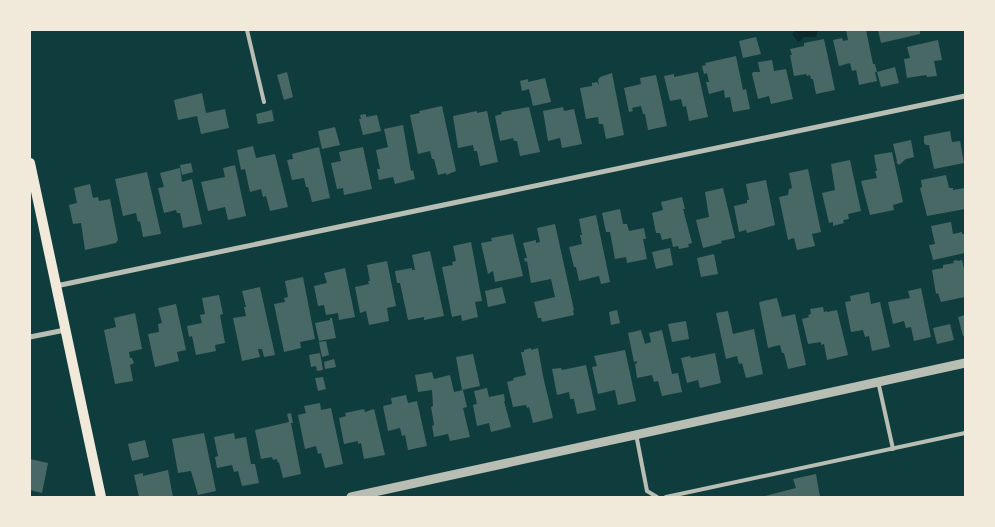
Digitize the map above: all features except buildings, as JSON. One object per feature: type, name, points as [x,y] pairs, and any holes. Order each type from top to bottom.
[{"type":"main road","points":[[30,163],[101,497]]},
{"type":"street","points":[[56,286],[965,96]]},
{"type":"street","points":[[30,337],[64,330]]},
{"type":"street","points":[[351,497],[965,362]]},
{"type":"lane","points":[[247,30],[264,102]]},
{"type":"lane","points":[[878,382],[893,449]]},
{"type":"lane","points":[[666,497],[965,433]]},
{"type":"lane","points":[[636,434],[648,491],[657,497]]},
{"type":"water","points":[[796,30],[818,30],[816,37],[804,37],[798,42],[792,34]]}]
